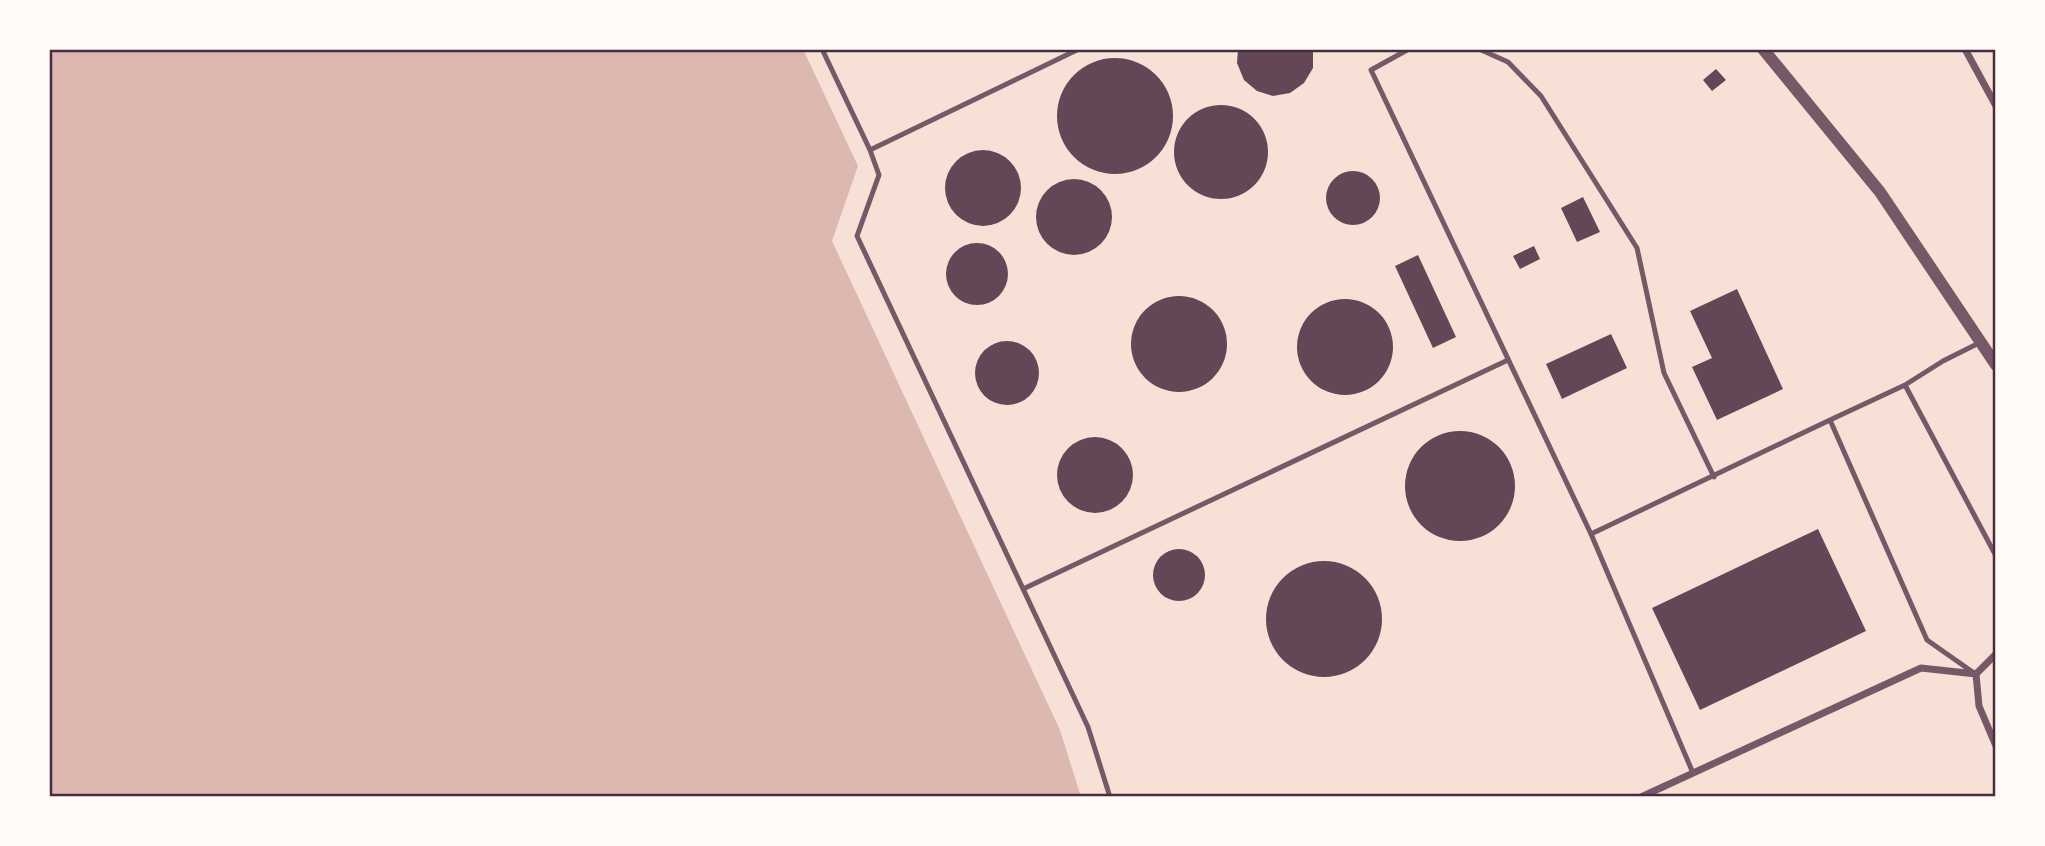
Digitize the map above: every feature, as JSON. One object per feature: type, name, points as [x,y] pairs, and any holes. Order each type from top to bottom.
[{"type":"street","points":[[1763,49],[1880,192],[1996,365]]},
{"type":"street","points":[[1965,49],[1996,106]]},
{"type":"street","points":[[1976,674],[1996,654]]},
{"type":"street","points":[[1642,797],[1920,668],[1976,674]]},
{"type":"street","points":[[1976,674],[1979,706],[1996,746]]},
{"type":"lane","points":[[822,49],[870,150],[879,176],[857,236],[1088,727],[1111,797]]},
{"type":"lane","points":[[870,150],[1079,49]]},
{"type":"lane","points":[[1409,49],[1371,70],[1591,534],[1693,773]]},
{"type":"lane","points":[[1479,49],[1508,62],[1541,96],[1637,248],[1664,373],[1714,477]]},
{"type":"lane","points":[[1591,534],[1905,385],[1981,341]]},
{"type":"lane","points":[[1023,589],[1508,360]]},
{"type":"lane","points":[[1905,385],[1996,556]]},
{"type":"lane","points":[[1830,420],[1927,640],[1976,674]]},
{"type":"shaded area","points":[[49,49],[803,49],[858,166],[832,241],[1060,730],[1081,797],[49,797]]},
{"type":"building","points":[[1238,49],[1313,49],[1313,68],[1304,83],[1290,93],[1273,96],[1257,91],[1244,80],[1237,63]]},
{"type":"building","points":[[1115,58],[1137,62],[1156,75],[1169,94],[1173,116],[1169,138],[1156,157],[1137,170],[1115,174],[1093,170],[1074,157],[1061,138],[1057,116],[1061,94],[1074,75],[1093,62]]},
{"type":"building","points":[[1716,69],[1726,80],[1712,91],[1703,80]]},
{"type":"building","points":[[1221,105],[1239,109],[1254,119],[1264,134],[1268,152],[1264,170],[1254,185],[1239,195],[1221,199],[1203,195],[1188,185],[1178,170],[1174,152],[1178,134],[1188,119],[1203,109]]},
{"type":"building","points":[[983,150],[998,153],[1010,161],[1018,173],[1021,188],[1018,203],[1010,215],[998,223],[983,226],[968,223],[956,215],[948,203],[945,188],[948,173],[956,161],[968,153]]},
{"type":"building","points":[[1353,171],[1372,179],[1380,198],[1372,217],[1353,225],[1334,217],[1326,198],[1334,179]]},
{"type":"building","points":[[1074,179],[1089,182],[1101,190],[1109,202],[1112,217],[1109,232],[1101,244],[1089,252],[1074,255],[1059,252],[1047,244],[1039,232],[1036,217],[1039,202],[1047,190],[1059,182]]},
{"type":"building","points":[[1583,197],[1600,232],[1577,242],[1561,208]]},
{"type":"building","points":[[971,243],[983,243],[999,252],[1006,262],[1006,286],[999,296],[983,305],[971,305],[960,300],[951,291],[946,280],[946,268],[951,257],[960,248]]},
{"type":"building","points":[[1534,246],[1540,259],[1520,269],[1513,256]]},
{"type":"building","points":[[1418,255],[1456,337],[1433,348],[1395,266]]},
{"type":"building","points":[[1737,289],[1783,389],[1717,420],[1692,367],[1712,358],[1690,311]]},
{"type":"building","points":[[1179,296],[1197,299],[1213,310],[1224,326],[1227,344],[1224,362],[1213,378],[1197,389],[1179,392],[1161,389],[1145,378],[1134,362],[1131,344],[1134,326],[1145,310],[1161,299]]},
{"type":"building","points":[[1345,299],[1363,303],[1379,313],[1389,329],[1393,347],[1389,365],[1379,381],[1363,391],[1345,395],[1327,391],[1311,381],[1301,365],[1297,347],[1301,329],[1311,313],[1327,303]]},
{"type":"building","points":[[1611,334],[1627,368],[1562,399],[1546,364]]},
{"type":"building","points":[[1001,341],[1013,341],[1030,350],[1037,361],[1037,385],[1030,396],[1013,405],[1001,405],[989,400],[980,391],[975,379],[975,367],[980,355],[989,346]]},
{"type":"building","points":[[1460,431],[1481,436],[1499,447],[1510,465],[1515,486],[1510,507],[1499,525],[1481,536],[1460,541],[1439,536],[1421,525],[1410,507],[1405,486],[1410,465],[1421,447],[1439,436]]},
{"type":"building","points":[[1095,437],[1110,440],[1122,448],[1130,460],[1133,475],[1130,490],[1122,502],[1110,510],[1095,513],[1080,510],[1068,502],[1060,490],[1057,475],[1060,460],[1068,448],[1080,440]]},
{"type":"building","points":[[1818,529],[1866,631],[1700,710],[1652,608]]},
{"type":"building","points":[[1179,549],[1189,551],[1197,557],[1203,565],[1203,585],[1197,593],[1189,599],[1179,601],[1169,599],[1161,593],[1155,585],[1153,575],[1155,565],[1161,557],[1169,551]]},
{"type":"building","points":[[1324,561],[1346,566],[1365,578],[1377,597],[1382,619],[1377,641],[1365,660],[1346,672],[1324,677],[1302,672],[1283,660],[1271,641],[1266,619],[1271,597],[1283,578],[1302,566]]}]
